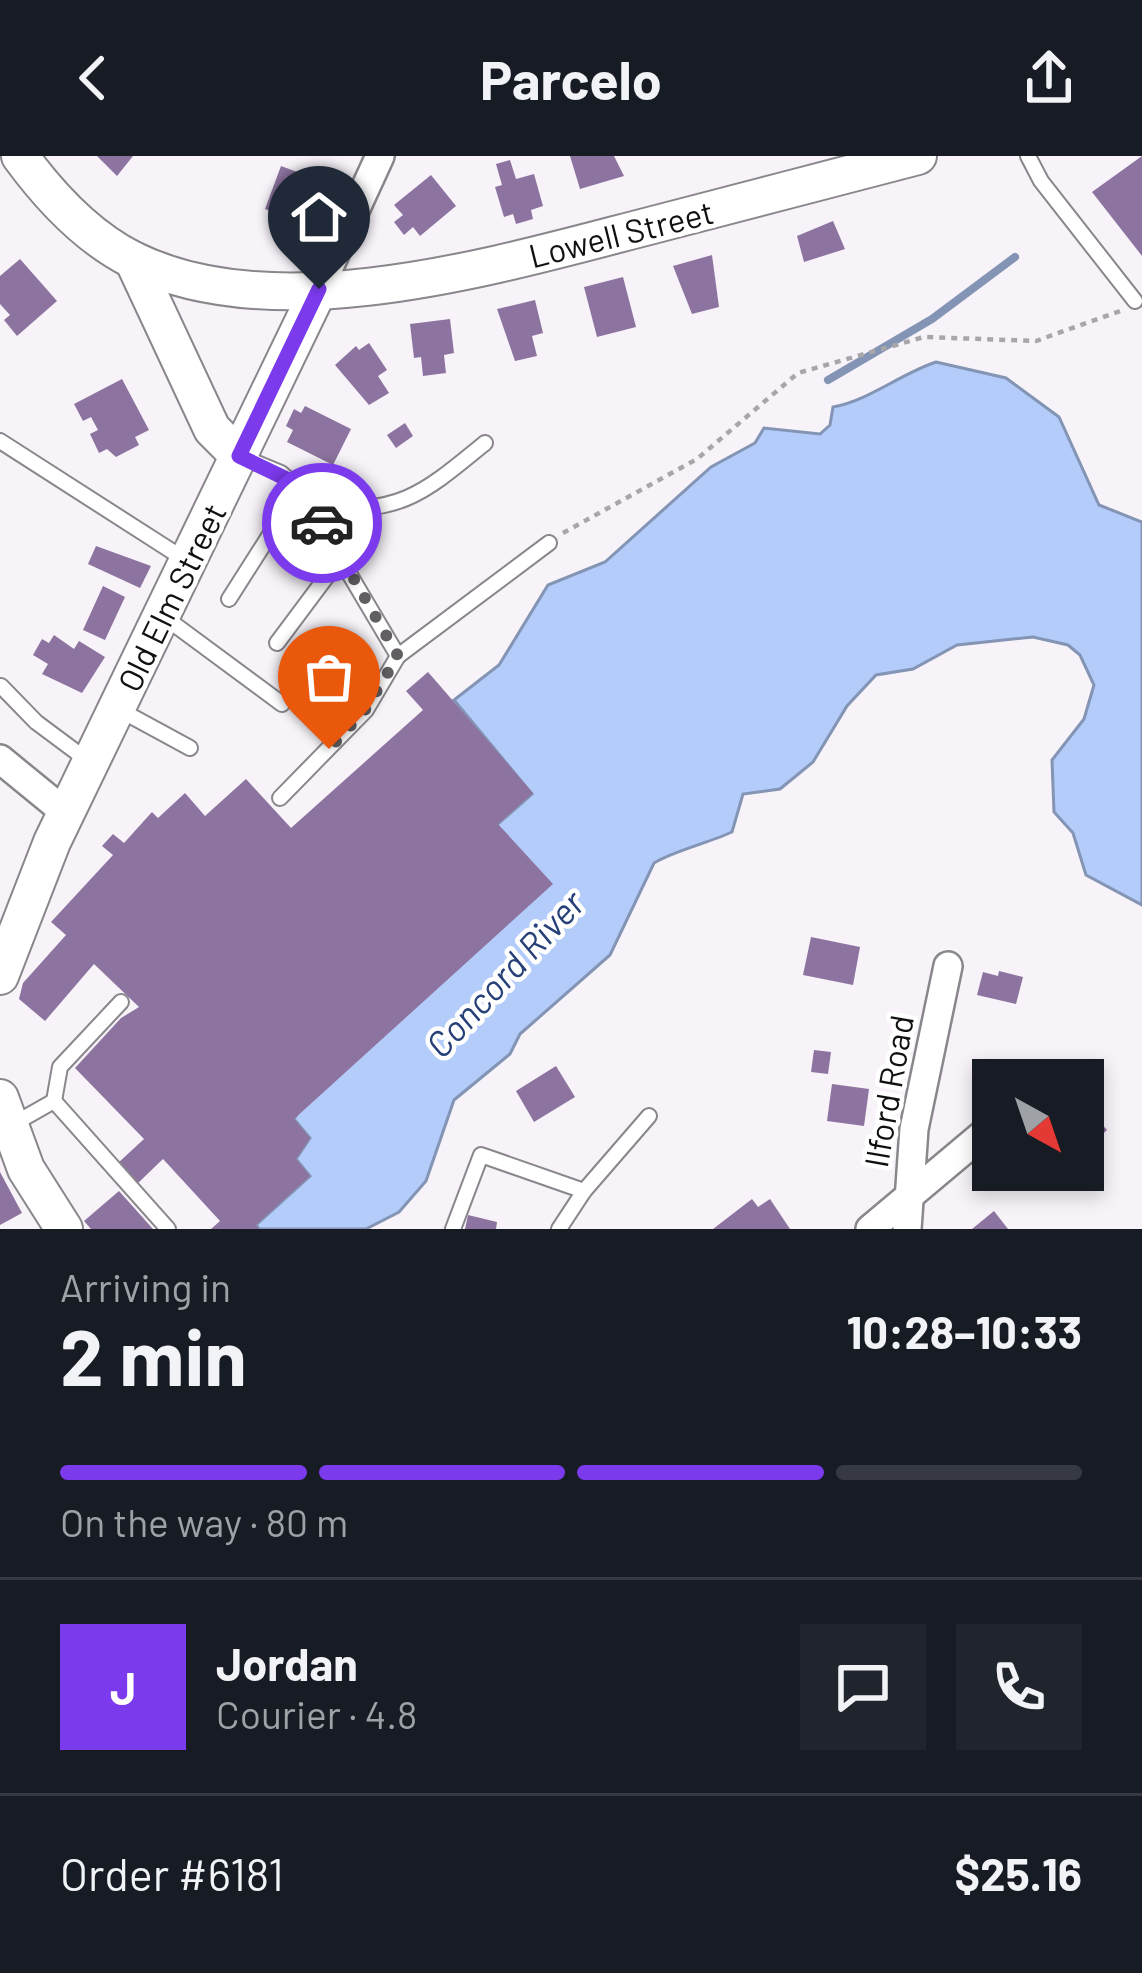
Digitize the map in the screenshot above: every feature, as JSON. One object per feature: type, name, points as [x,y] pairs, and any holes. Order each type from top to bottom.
[{"type":"main road","points":[[20,156],[75,219],[133,260],[212,429],[239,456]]},
{"type":"main road","name":"Lowell Street","points":[[133,260],[200,281],[319,289],[484,268],[919,156]]},
{"type":"main road","name":"Old Elm Street","points":[[0,976],[16,923],[66,813],[319,289]]},
{"type":"main road","points":[[5,1112],[33,1182],[64,1229]]},
{"type":"street","name":"Old Elm Street","points":[[319,289],[380,156]]},
{"type":"street","points":[[0,759],[66,813]]},
{"type":"street","name":"Ilford Road","points":[[907,1229],[906,1197],[917,1110],[948,967]]},
{"type":"street","points":[[870,1229],[972,1143]]},
{"type":"lane","points":[[1028,156],[1041,181],[1135,302]]},
{"type":"lane","points":[[0,441],[189,561]]},
{"type":"lane","points":[[312,508],[367,511],[397,504],[433,484],[485,443]]},
{"type":"lane","points":[[239,456],[280,473],[299,489],[398,656]]},
{"type":"lane","points":[[229,599],[299,489]]},
{"type":"lane","points":[[280,798],[365,710],[398,656],[549,543]]},
{"type":"lane","points":[[277,643],[342,556]]},
{"type":"lane","points":[[163,616],[282,704]]},
{"type":"lane","points":[[1,686],[36,722],[91,763]]},
{"type":"lane","points":[[117,709],[190,748]]},
{"type":"lane","points":[[54,1101],[60,1067],[121,1001]]},
{"type":"lane","points":[[5,1112],[54,1101]]},
{"type":"lane","points":[[54,1101],[169,1229]]},
{"type":"lane","points":[[559,1229],[584,1191],[649,1115]]},
{"type":"lane","points":[[453,1229],[481,1155],[584,1191]]},
{"type":"path","points":[[549,543],[697,459],[798,373],[924,338],[1036,340],[1111,317],[1135,302]]},
{"type":"water","name":"Concord River","points":[[936,362],[1006,378],[1059,417],[1099,505],[1142,522],[1142,905],[1086,875],[1073,833],[1054,812],[1052,760],[1084,719],[1094,685],[1080,655],[1068,645],[1033,637],[957,645],[913,669],[876,675],[847,706],[813,762],[780,789],[743,794],[732,832],[654,863],[610,955],[520,1034],[510,1054],[454,1100],[426,1181],[399,1212],[366,1229],[259,1229],[256,1225],[310,1176],[296,1159],[310,1138],[294,1119],[498,824],[532,794],[454,700],[499,665],[548,585],[605,562],[711,467],[755,443],[764,428],[820,434],[830,425],[833,407]]},
{"type":"building","points":[[97,156],[133,156],[117,176]]},
{"type":"building","points":[[570,156],[614,156],[624,176],[580,189]]},
{"type":"building","points":[[1142,156],[1142,256],[1092,192]]},
{"type":"building","points":[[510,160],[516,179],[534,174],[543,206],[531,210],[533,219],[516,224],[513,214],[504,217],[495,187],[502,185],[496,164]]},
{"type":"building","points":[[281,166],[308,176],[291,219],[265,209]]},
{"type":"building","points":[[431,175],[456,206],[420,236],[413,227],[404,235],[394,222],[403,215],[394,205]]},
{"type":"building","points":[[833,221],[845,249],[804,262],[797,236]]},
{"type":"building","points":[[712,255],[719,307],[692,314],[673,266]]},
{"type":"building","points":[[20,259],[57,301],[17,336],[4,320],[10,315],[0,304],[0,276]]},
{"type":"building","points":[[623,277],[636,327],[597,337],[584,287]]},
{"type":"building","points":[[535,300],[543,333],[532,336],[537,356],[515,361],[497,309]]},
{"type":"building","points":[[450,319],[454,353],[444,355],[446,373],[423,376],[421,357],[414,358],[410,324]]},
{"type":"building","points":[[369,343],[387,370],[378,376],[389,393],[369,405],[335,365],[356,346],[359,350]]},
{"type":"building","points":[[122,379],[149,430],[135,437],[139,445],[116,457],[107,449],[99,453],[90,434],[98,430],[91,417],[83,421],[74,404]]},
{"type":"building","points":[[305,406],[351,429],[333,465],[287,442],[293,430],[286,426],[294,409],[301,413]]},
{"type":"building","points":[[405,423],[413,436],[396,448],[387,435]]},
{"type":"building","points":[[96,546],[151,566],[140,588],[88,564]]},
{"type":"building","points":[[103,586],[125,597],[105,640],[83,630]]},
{"type":"building","points":[[54,635],[74,649],[79,641],[105,657],[82,693],[42,674],[48,664],[33,655],[42,639],[49,643]]},
{"type":"building","points":[[428,672],[533,793],[498,824],[553,884],[294,1119],[310,1138],[296,1159],[310,1176],[256,1225],[259,1229],[211,1229],[220,1221],[163,1159],[137,1184],[118,1163],[144,1139],[75,1068],[121,1018],[139,1007],[94,964],[45,1021],[19,999],[23,983],[66,935],[51,922],[113,855],[102,846],[113,834],[124,843],[152,812],[158,818],[185,793],[205,816],[246,779],[291,828],[423,710],[406,691]]},
{"type":"building","points":[[811,937],[860,947],[853,985],[803,975]]},
{"type":"building","points":[[999,971],[1023,977],[1016,1004],[977,995],[983,972],[998,976]]},
{"type":"building","points":[[814,1050],[831,1052],[828,1074],[811,1072]]},
{"type":"building","points":[[556,1066],[575,1097],[534,1122],[516,1091]]},
{"type":"building","points":[[832,1084],[869,1089],[864,1126],[827,1121]]},
{"type":"building","points":[[0,1172],[22,1213],[0,1225]]},
{"type":"building","points":[[119,1191],[153,1229],[91,1229],[84,1221]]},
{"type":"building","points":[[752,1199],[758,1207],[770,1199],[790,1229],[713,1229]]},
{"type":"building","points":[[994,1211],[1008,1229],[972,1229]]},
{"type":"building","points":[[468,1215],[497,1222],[496,1229],[465,1229]]},
{"type":"waterway","points":[[828,380],[932,319],[1015,257]]},
{"type":"way so far","points":[[322,523],[398,656],[365,710],[329,749]]},
{"type":"route","points":[[319,289],[239,456],[293,482],[322,523]]}]
